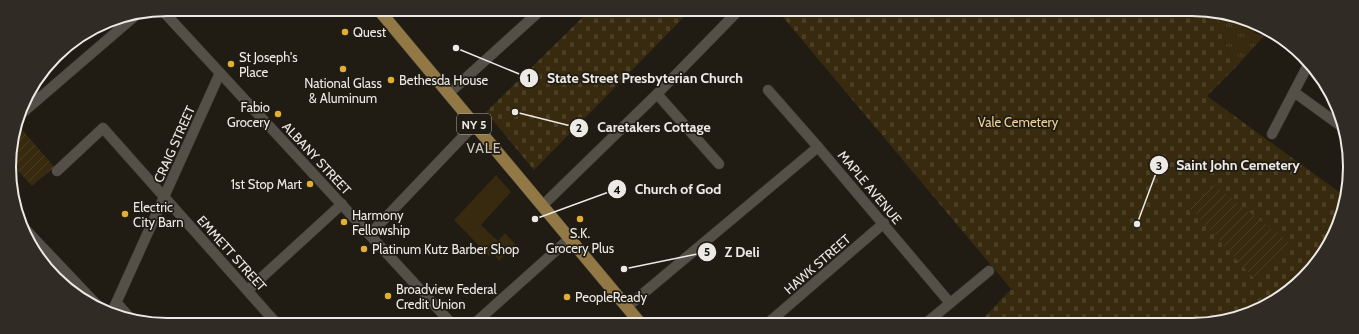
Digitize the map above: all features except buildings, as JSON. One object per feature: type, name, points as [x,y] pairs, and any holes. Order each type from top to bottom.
[{"type":"main road","name":"NY 5","points":[[384,16],[636,318]]},
{"type":"street","name":"ALBANY STREET","points":[[168,16],[447,318]]},
{"type":"street","points":[[448,94],[535,16]]},
{"type":"street","points":[[543,205],[657,94],[733,16]]},
{"type":"street","points":[[27,109],[129,21]]},
{"type":"street","points":[[1272,134],[1307,68]]},
{"type":"street","name":"CRAIG STREET","points":[[115,307],[220,73]]},
{"type":"street","name":"MAPLE AVENUE","points":[[768,90],[884,223],[950,303]]},
{"type":"street","points":[[1294,92],[1336,123]]},
{"type":"street","points":[[657,94],[718,164]]},
{"type":"street","points":[[370,234],[474,125]]},
{"type":"street","name":"EMMETT STREET","points":[[57,171],[103,128],[272,318]]},
{"type":"street","points":[[627,307],[818,147]]},
{"type":"street","points":[[248,290],[342,204]]},
{"type":"street","name":"HAWK STREET","points":[[774,318],[884,223]]},
{"type":"street","points":[[481,318],[570,238]]},
{"type":"street","points":[[35,239],[90,297]]},
{"type":"street","points":[[931,318],[989,271]]},
{"type":"green space","points":[[584,16],[685,16],[534,170],[486,112]]},
{"type":"green space","name":"Vale Cemetery","points":[[782,16],[1202,16],[1218,18],[1228,53],[1236,67],[1207,96],[1341,193],[1332,225],[1318,251],[1306,267],[1292,281],[1268,298],[1250,307],[1231,313],[1202,318],[984,318],[1011,289]]},
{"type":"green space","points":[[1218,18],[1250,27],[1255,33],[1264,36],[1236,67],[1228,53]]},
{"type":"green space","points":[[21,128],[54,167],[32,186],[16,169],[17,147]]},
{"type":"green space","points":[[496,175],[511,192],[481,225],[498,241],[505,233],[515,244],[499,261],[493,252],[489,256],[454,220]]},
{"type":"green space","points":[[1214,185],[1290,243],[1255,280],[1190,208]]},
{"type":"place","name":"Quest","points":[[345,32]]},
{"type":"place","name":"State Street Presbyterian Church","points":[[456,48]]},
{"type":"place","name":"St Joseph's Place","points":[[231,64]]},
{"type":"place","name":"National Glass & Aluminum","points":[[343,69]]},
{"type":"place","name":"Bethesda House","points":[[391,80]]},
{"type":"place","name":"Caretakers Cottage","points":[[515,112]]},
{"type":"place","name":"Fabio Grocery","points":[[278,114]]},
{"type":"place","name":"1st Stop Mart","points":[[310,184]]},
{"type":"place","name":"Electric City Barn","points":[[125,214]]},
{"type":"place","name":"Church of God","points":[[535,219]]},
{"type":"place","name":"S.K. Grocery Plus","points":[[580,219]]},
{"type":"place","name":"Harmony Fellowship","points":[[344,222]]},
{"type":"place","name":"Saint John Cemetery","points":[[1137,224]]},
{"type":"place","name":"Platinum Kutz Barber Shop","points":[[364,249]]},
{"type":"place","name":"Z Deli","points":[[624,269]]},
{"type":"place","name":"Broadview Federal Credit Union","points":[[388,296]]},
{"type":"place","name":"PeopleReady","points":[[567,297]]},
{"type":"district","name":"VALE","points":[[484,148]]}]
